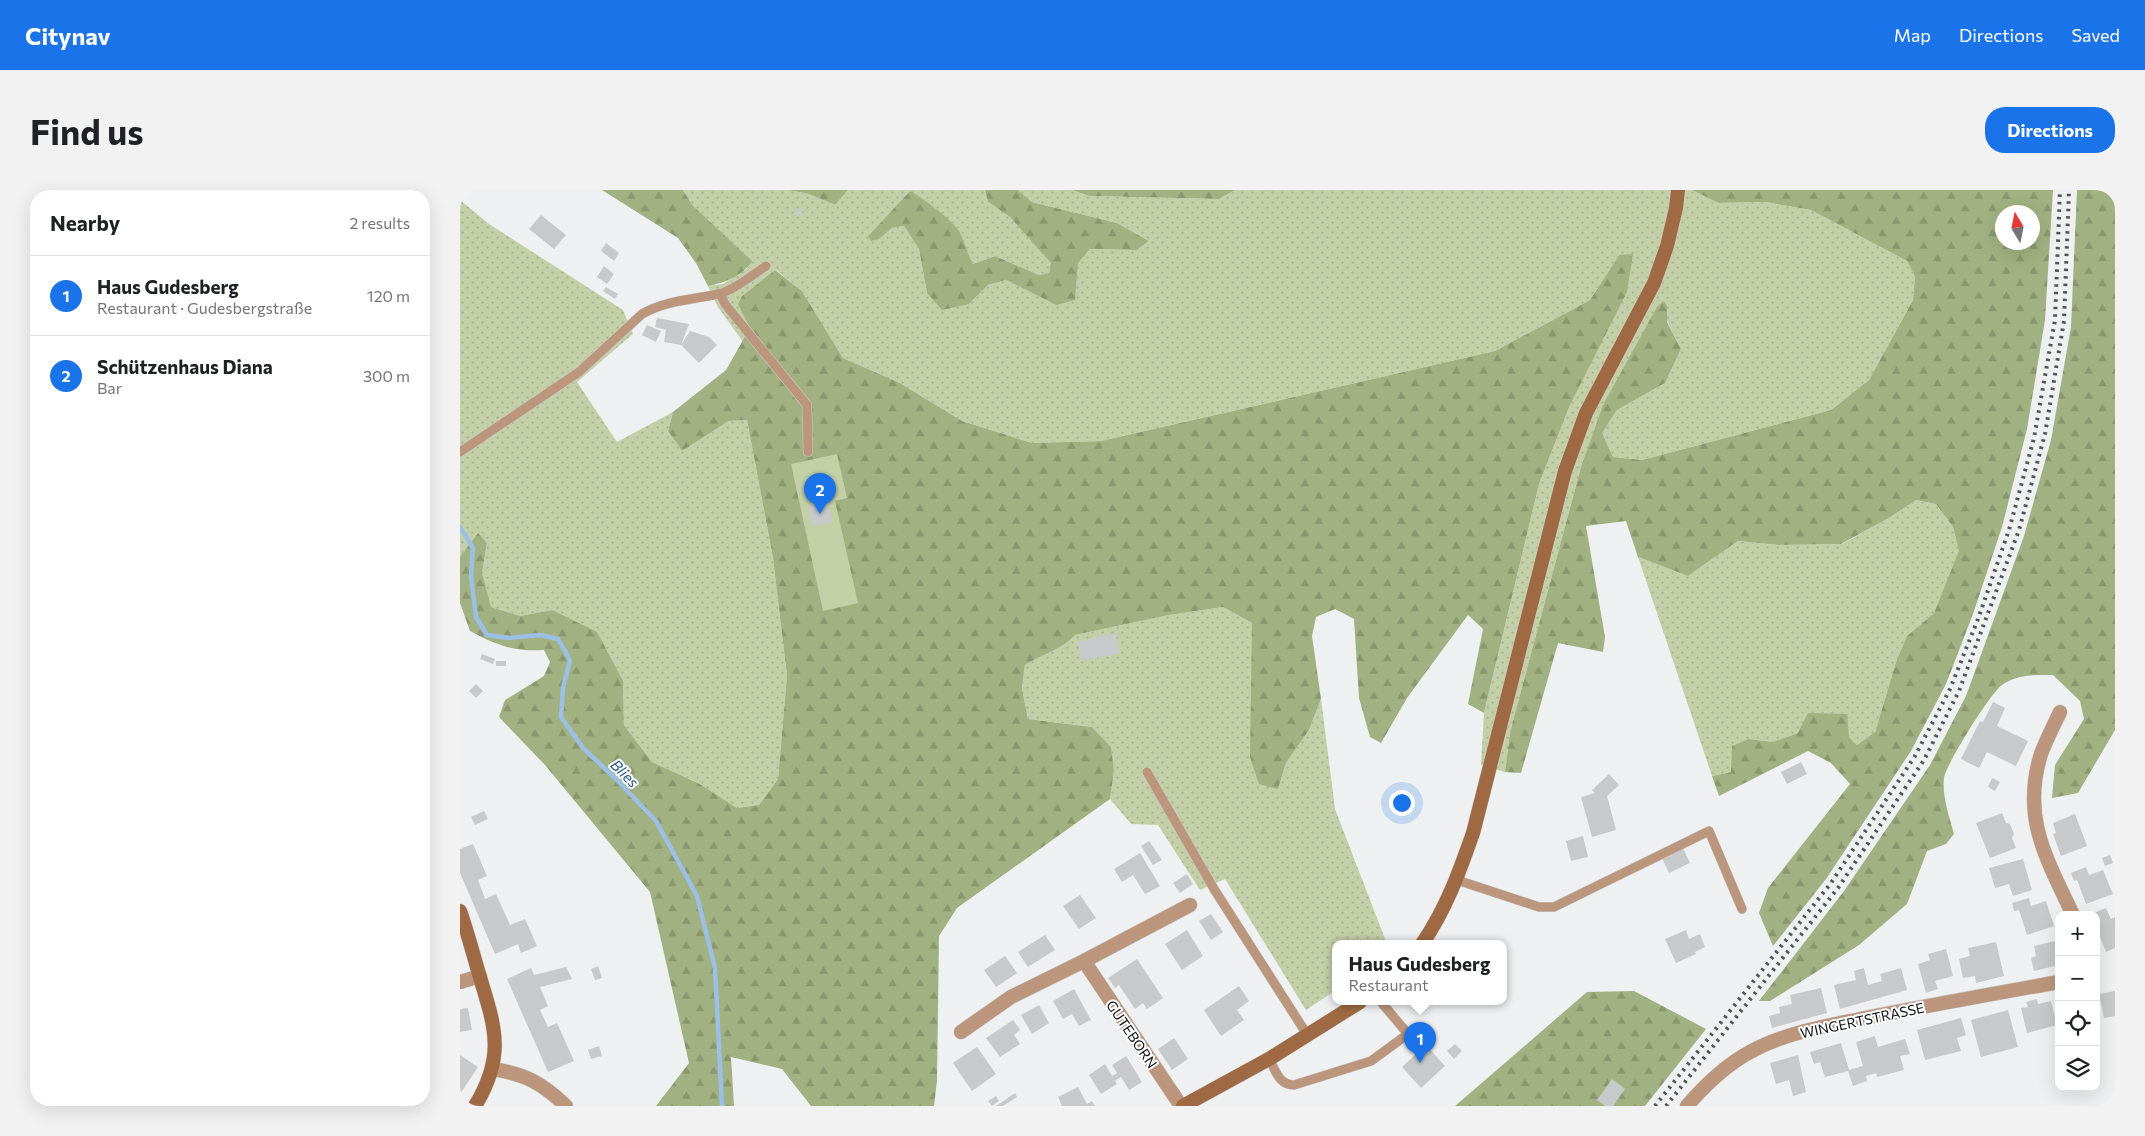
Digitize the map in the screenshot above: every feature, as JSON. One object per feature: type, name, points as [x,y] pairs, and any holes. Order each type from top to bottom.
[{"type":"main road","points":[[1425,940],[1438,920],[1457,880],[1473,833],[1565,471],[1586,413],[1654,283],[1667,246],[1676,208],[1678,190]]},
{"type":"main road","points":[[460,911],[493,1022],[496,1044],[493,1069],[475,1106]]},
{"type":"main road","points":[[1182,1106],[1269,1059],[1355,1005]]},
{"type":"street","points":[[2060,712],[2041,753],[2034,795],[2034,820],[2042,849],[2071,911]]},
{"type":"street","points":[[962,1032],[1011,997],[1190,905]]},
{"type":"street","name":"GUTEBORN","points":[[1084,961],[1182,1106]]},
{"type":"street","points":[[460,982],[480,976]]},
{"type":"street","name":"WINGERTSTRASSE","points":[[1687,1106],[1698,1092],[1729,1065],[1751,1051],[1779,1039],[1811,1030],[1904,1010],[2055,983]]},
{"type":"street","points":[[493,1069],[530,1078],[549,1090],[566,1106]]},
{"type":"lane","points":[[460,452],[484,438],[526,406],[579,372],[648,310],[668,302],[720,294],[766,266]]},
{"type":"lane","points":[[720,294],[807,405],[808,452]]},
{"type":"lane","points":[[1147,772],[1214,889],[1308,1036]]},
{"type":"lane","points":[[1457,880],[1539,907],[1554,907],[1709,831],[1742,909]]},
{"type":"lane","points":[[1269,1059],[1280,1080],[1287,1085],[1294,1085],[1371,1062],[1408,1034],[1384,1005]]},
{"type":"green space","points":[[602,190],[683,190],[693,206],[752,261],[744,271],[733,278],[708,286],[696,263],[678,238]]},
{"type":"green space","points":[[683,190],[788,190],[809,194],[835,205],[848,190],[985,190],[988,202],[1010,217],[1052,263],[1049,273],[1039,275],[995,256],[973,264],[966,253],[958,231],[910,191],[868,236],[879,239],[892,228],[904,226],[919,249],[927,293],[969,304],[988,285],[1006,280],[1056,305],[1078,262],[1090,249],[1137,250],[1149,241],[1117,223],[1032,202],[1018,190],[1072,190],[1089,196],[1219,199],[1235,190],[1692,190],[1718,203],[1765,202],[1811,210],[1907,261],[1915,277],[1913,300],[1869,380],[1831,410],[1642,460],[1613,457],[1602,433],[1617,410],[1665,383],[1681,349],[1667,321],[1667,306],[1581,467],[1510,732],[1505,772],[1481,765],[1484,713],[1539,484],[1570,405],[1619,255],[1590,300],[1495,351],[1101,441],[1032,443],[962,421],[900,383],[843,358],[802,291],[776,270],[742,296],[750,328],[743,342],[718,307],[708,286],[723,284],[748,268],[693,206]]},
{"type":"green space","points":[[788,190],[848,190],[835,205],[809,194]]},
{"type":"green space","points":[[985,190],[1018,190],[1032,202],[1117,223],[1149,241],[1137,250],[1090,249],[1078,263],[1075,300],[1056,305],[1006,280],[988,285],[969,304],[942,310],[927,293],[919,249],[904,226],[892,228],[879,239],[871,241],[868,236],[910,191],[936,209],[955,226],[961,235],[973,264],[995,256],[1039,275],[1049,273],[1051,263],[1010,217],[988,202]]},
{"type":"green space","points":[[1072,190],[1235,190],[1219,199],[1089,196]]},
{"type":"green space","points":[[1692,190],[2053,190],[2045,320],[2027,429],[2002,527],[1973,614],[1946,684],[1911,751],[1826,879],[1773,946],[1759,913],[1768,888],[1850,784],[1831,763],[1808,751],[1719,796],[1712,776],[1731,772],[1732,746],[1749,739],[1773,742],[1798,733],[1808,713],[1847,714],[1849,737],[1857,745],[1875,732],[1897,659],[1907,636],[1934,613],[1959,551],[1953,527],[1936,504],[1916,500],[1889,518],[1841,544],[1779,545],[1738,541],[1688,576],[1638,557],[1626,521],[1586,526],[1605,637],[1603,652],[1558,643],[1521,773],[1505,772],[1510,732],[1581,467],[1603,405],[1657,307],[1664,301],[1667,306],[1667,322],[1681,349],[1665,383],[1617,410],[1602,433],[1613,457],[1642,460],[1831,410],[1869,380],[1913,300],[1915,277],[1907,261],[1811,210],[1765,202],[1718,203]]},
{"type":"green space","points":[[2077,190],[2115,190],[2115,730],[2078,793],[2052,798],[2055,765],[2084,719],[2080,701],[2053,675],[2020,677],[2002,685],[1979,714],[1946,771],[1944,792],[1954,834],[1946,844],[1927,851],[1907,904],[1859,945],[1770,1001],[1759,1001],[1844,891],[1930,765],[1966,696],[2024,536],[2051,440],[2071,327]]},
{"type":"green space","points":[[460,200],[489,224],[623,310],[633,334],[577,382],[617,442],[673,412],[668,431],[682,451],[729,421],[747,420],[773,558],[787,676],[778,779],[759,805],[737,808],[700,784],[652,762],[624,725],[623,681],[552,610],[520,616],[490,607],[482,573],[487,543],[478,534],[460,557]]},
{"type":"green space","points":[[1633,254],[1627,292],[1570,405],[1539,484],[1484,713],[1468,704],[1483,629],[1468,615],[1407,698],[1381,743],[1370,737],[1359,698],[1354,619],[1335,609],[1316,617],[1312,636],[1321,699],[1309,730],[1286,763],[1278,789],[1259,784],[1250,757],[1252,623],[1223,607],[1169,615],[1075,635],[1058,648],[1025,665],[1022,688],[1028,719],[1092,727],[1111,747],[1114,771],[1110,799],[957,908],[939,936],[937,1081],[934,1106],[811,1106],[782,1069],[731,1057],[734,1106],[656,1106],[689,1063],[650,892],[545,765],[499,717],[505,700],[544,676],[550,662],[544,650],[523,650],[506,647],[470,631],[460,603],[460,557],[478,533],[487,543],[482,573],[491,607],[520,616],[552,610],[597,632],[623,681],[624,725],[652,762],[700,784],[737,808],[759,805],[778,779],[787,676],[773,558],[747,420],[729,421],[682,451],[668,431],[673,412],[726,370],[750,328],[738,304],[742,296],[775,270],[802,291],[843,358],[900,383],[962,421],[1032,443],[1101,441],[1495,351],[1590,300],[1619,255]]},
{"type":"green space","points":[[837,454],[847,498],[835,501],[858,603],[823,611],[791,464]]},
{"type":"green space","points":[[1916,500],[1936,504],[1953,527],[1960,551],[1934,613],[1907,636],[1897,659],[1875,732],[1857,745],[1849,737],[1798,733],[1773,742],[1749,739],[1731,772],[1712,776],[1638,557],[1688,576],[1738,541],[1779,545],[1842,544],[1889,518]]},
{"type":"green space","points":[[1223,607],[1252,623],[1252,689],[1259,783],[1278,789],[1286,763],[1309,730],[1321,699],[1335,809],[1385,940],[1332,940],[1332,993],[1306,1010],[1225,879],[1200,890],[1158,825],[1131,824],[1110,799],[1114,771],[1110,747],[1092,727],[1028,719],[1022,688],[1025,665],[1058,648],[1075,635],[1169,615]]},
{"type":"green space","points":[[1634,991],[1706,1029],[1645,1106],[1455,1106],[1587,992]]},
{"type":"building","points":[[801,208],[803,215],[797,216],[795,209]]},
{"type":"building","points":[[541,215],[566,235],[554,249],[529,229]]},
{"type":"building","points":[[606,243],[619,253],[614,261],[601,251]]},
{"type":"building","points":[[604,266],[614,274],[607,284],[597,277]]},
{"type":"building","points":[[606,287],[618,294],[615,299],[603,291]]},
{"type":"building","points":[[657,318],[689,324],[681,345],[664,342],[666,330],[655,327]]},
{"type":"building","points":[[647,325],[661,331],[656,342],[642,335]]},
{"type":"building","points":[[690,331],[709,337],[717,345],[699,363],[681,345]]},
{"type":"building","points":[[828,501],[832,522],[812,526],[808,505]]},
{"type":"building","points":[[1115,633],[1120,653],[1082,661],[1077,642]]},
{"type":"building","points":[[482,654],[495,659],[493,664],[480,659]]},
{"type":"building","points":[[496,661],[506,661],[506,666],[496,666]]},
{"type":"building","points":[[476,684],[483,691],[476,698],[469,691]]},
{"type":"building","points":[[1993,702],[2005,708],[1997,726],[2028,741],[2016,766],[1987,752],[1979,768],[1961,759],[1980,721],[1983,722]]},
{"type":"building","points":[[1801,762],[1807,774],[1787,784],[1781,772]]},
{"type":"building","points":[[1609,774],[1619,785],[1607,796],[1616,830],[1592,837],[1581,797],[1595,793],[1592,790]]},
{"type":"building","points":[[1992,778],[2000,782],[1995,791],[1988,787]]},
{"type":"building","points":[[484,811],[488,819],[475,825],[471,817]]},
{"type":"building","points":[[2002,813],[2014,834],[2012,838],[2016,848],[1990,858],[1976,823]]},
{"type":"building","points":[[2075,814],[2087,846],[2061,856],[2053,834],[2056,833],[2053,823]]},
{"type":"building","points":[[1583,836],[1588,857],[1571,861],[1566,841]]},
{"type":"building","points":[[1149,841],[1162,860],[1153,865],[1141,846]]},
{"type":"building","points":[[473,844],[487,876],[478,880],[485,899],[496,894],[510,925],[525,919],[537,946],[521,953],[518,944],[495,954],[460,873],[460,849]]},
{"type":"building","points":[[1683,848],[1690,863],[1669,873],[1662,858]]},
{"type":"building","points":[[1140,853],[1160,886],[1145,894],[1133,875],[1122,882],[1114,869]]},
{"type":"building","points":[[2110,855],[2113,863],[2105,866],[2102,858]]},
{"type":"building","points":[[2023,859],[2032,890],[2013,896],[2009,884],[1995,888],[1989,868]]},
{"type":"building","points":[[2086,867],[2089,875],[2103,870],[2113,894],[2086,904],[2077,880],[2074,881],[2071,873]]},
{"type":"building","points":[[1187,874],[1193,884],[1180,893],[1173,883]]},
{"type":"building","points":[[1080,895],[1096,918],[1079,929],[1063,906]]},
{"type":"building","points":[[2029,898],[2031,906],[2046,901],[2054,926],[2027,935],[2019,910],[2014,911],[2012,903]]},
{"type":"building","points":[[2106,908],[2111,919],[2115,917],[2115,948],[2106,952],[2100,937],[2099,911]]},
{"type":"building","points":[[1211,914],[1223,932],[1211,940],[1199,921]]},
{"type":"building","points":[[1187,930],[1203,956],[1182,970],[1165,944]]},
{"type":"building","points":[[1686,930],[1689,939],[1700,934],[1705,947],[1695,952],[1696,954],[1676,963],[1665,939]]},
{"type":"building","points":[[1045,935],[1055,950],[1028,967],[1018,952]]},
{"type":"building","points":[[2055,941],[2055,966],[2034,971],[2031,958],[2036,956],[2034,946]]},
{"type":"building","points":[[1996,942],[2004,976],[1976,983],[1975,976],[1963,978],[1959,959],[1970,956],[1968,948]]},
{"type":"building","points":[[1946,949],[1953,976],[1935,981],[1938,989],[1926,993],[1918,964],[1930,960],[1928,954]]},
{"type":"building","points":[[1005,956],[1017,973],[996,987],[984,970]]},
{"type":"building","points":[[1137,959],[1163,998],[1147,1009],[1143,1003],[1135,1009],[1119,985],[1115,988],[1108,978]]},
{"type":"building","points":[[598,966],[602,978],[595,980],[591,969]]},
{"type":"building","points":[[566,967],[572,979],[540,987],[548,1006],[540,1010],[548,1027],[557,1023],[574,1061],[548,1072],[507,979],[531,968],[534,975]]},
{"type":"building","points":[[1864,968],[1868,985],[1882,981],[1880,974],[1901,968],[1907,990],[1840,1009],[1834,985],[1856,980],[1854,971]]},
{"type":"building","points":[[1239,986],[1249,1001],[1237,1010],[1244,1020],[1221,1036],[1204,1010]]},
{"type":"building","points":[[1821,988],[1827,1013],[1772,1028],[1769,1016],[1780,1013],[1779,1007],[1792,1004],[1790,995]]},
{"type":"building","points":[[1074,989],[1091,1020],[1079,1026],[1072,1014],[1063,1019],[1053,1001]]},
{"type":"building","points":[[2115,991],[2115,1016],[2104,1018],[2100,994]]},
{"type":"building","points":[[2037,999],[2038,1004],[2051,1001],[2055,1026],[2027,1033],[2021,1008],[2028,1007],[2026,1002]]},
{"type":"building","points":[[1039,1005],[1049,1023],[1032,1034],[1021,1015]]},
{"type":"building","points":[[468,1008],[472,1030],[460,1032],[460,1009]]},
{"type":"building","points":[[2008,1010],[2018,1047],[1981,1057],[1971,1020]]},
{"type":"building","points":[[1961,1018],[1966,1035],[1957,1038],[1961,1051],[1925,1060],[1917,1030]]},
{"type":"building","points":[[1013,1020],[1020,1030],[1014,1035],[1020,1044],[1000,1057],[986,1038]]},
{"type":"building","points":[[1875,1036],[1878,1047],[1905,1039],[1910,1054],[1900,1056],[1904,1070],[1877,1077],[1876,1073],[1866,1076],[1867,1081],[1853,1086],[1848,1071],[1825,1077],[1820,1062],[1814,1064],[1810,1052],[1841,1043],[1849,1070],[1863,1066],[1856,1042]]},
{"type":"building","points":[[1174,1038],[1188,1059],[1172,1070],[1158,1049]]},
{"type":"building","points":[[1455,1044],[1462,1051],[1454,1059],[1447,1051]]},
{"type":"building","points":[[1426,1045],[1445,1066],[1421,1088],[1402,1067]]},
{"type":"building","points":[[599,1046],[602,1056],[591,1059],[588,1050]]},
{"type":"building","points":[[977,1047],[996,1074],[972,1091],[953,1063]]},
{"type":"building","points":[[460,1055],[478,1067],[460,1094]]},
{"type":"building","points":[[1798,1055],[1806,1092],[1793,1096],[1789,1080],[1776,1084],[1770,1063]]},
{"type":"building","points":[[1126,1056],[1142,1082],[1129,1090],[1121,1077],[1115,1081],[1117,1084],[1101,1094],[1089,1075],[1105,1064],[1112,1076],[1117,1073],[1112,1065]]},
{"type":"building","points":[[1612,1079],[1625,1089],[1613,1106],[1605,1106],[1597,1100]]},
{"type":"building","points":[[1078,1087],[1087,1104],[1092,1101],[1095,1106],[1062,1106],[1058,1097]]},
{"type":"building","points":[[1015,1093],[1017,1097],[1003,1106],[996,1106]]},
{"type":"building","points":[[996,1096],[999,1101],[992,1106],[988,1101]]},
{"type":"waterway","name":"Blies","points":[[460,527],[473,548],[471,576],[476,617],[487,635],[509,638],[540,635],[558,639],[570,660],[563,688],[561,717],[583,748],[656,821],[697,896],[715,968],[722,1106]]},
{"type":"railway","points":[[1655,1106],[1831,883],[1915,756],[1950,689],[1978,619],[2009,530],[2034,438],[2055,320],[2060,190]]},
{"type":"railway","points":[[1666,1106],[1838,888],[1924,760],[1959,691],[2019,530],[2045,434],[2064,321],[2069,190]]},
{"type":"place","name":"Schützenhaus Diana","points":[[820,514]]},
{"type":"place","name":"Haus Gudesberg","points":[[1420,1063]]}]
